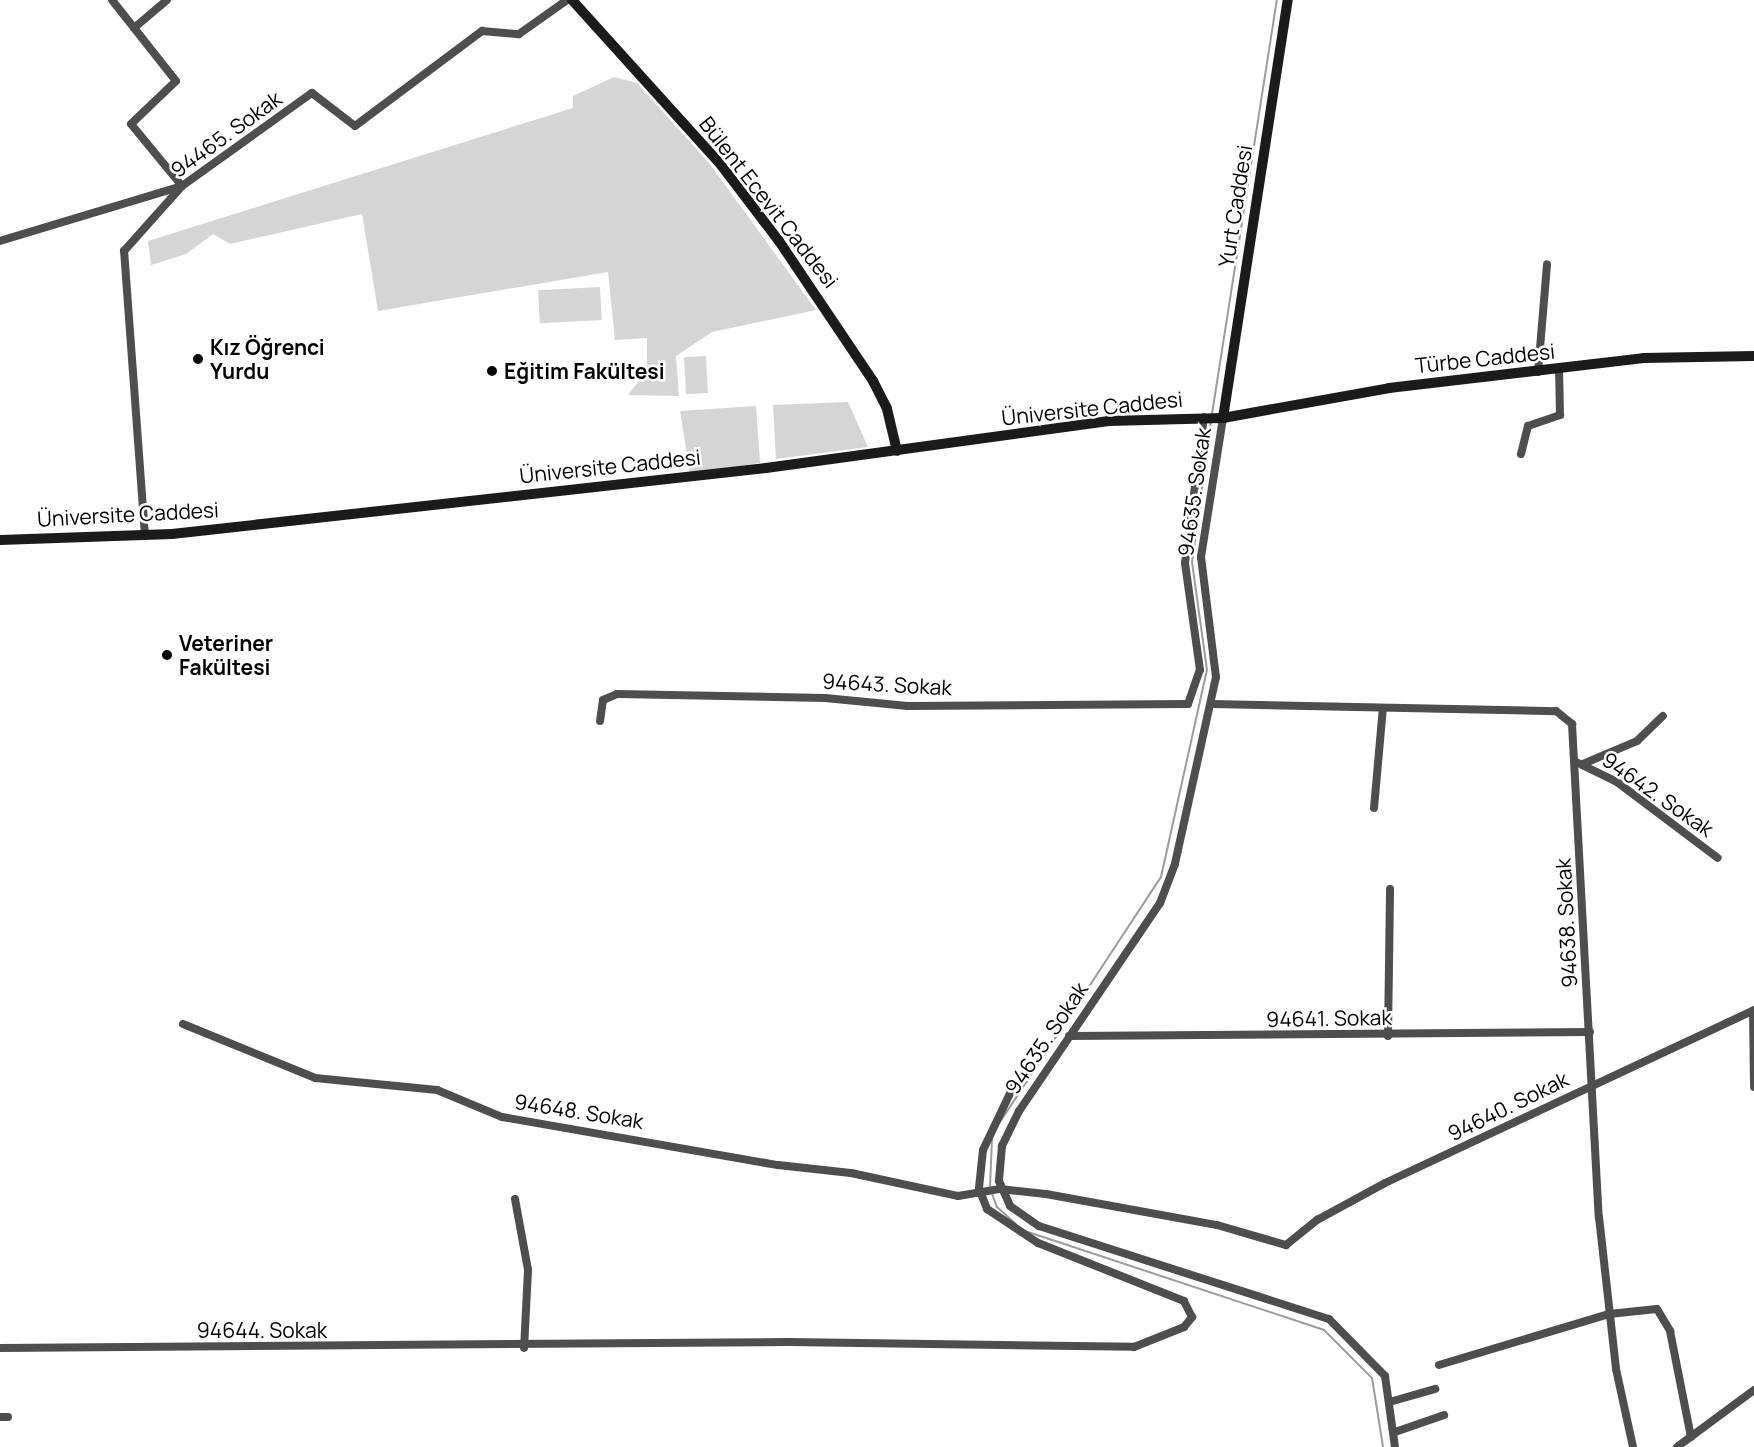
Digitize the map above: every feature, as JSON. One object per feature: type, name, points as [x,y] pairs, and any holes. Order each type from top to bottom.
[{"type":"street","points":[[0,241],[182,186],[131,124],[176,81],[112,0]]},
{"type":"street","points":[[134,28],[168,0]]},
{"type":"street","name":"94465. Sokak","points":[[145,536],[124,250],[182,186],[312,93],[355,126],[482,31],[519,34],[567,0]]},
{"type":"street","name":"Bülent Ecevit Caddesi","points":[[572,0],[721,165],[779,241],[877,388],[897,451]]},
{"type":"street","name":"Yurt Caddesi","points":[[1223,418],[1288,0]]},
{"type":"street","points":[[1538,372],[1547,264]]},
{"type":"street","name":"Türbe Caddesi","points":[[1223,418],[1378,389],[1651,358],[1754,356]]},
{"type":"street","points":[[1521,454],[1528,426],[1560,415],[1559,369]]},
{"type":"street","name":"94635. Sokak","points":[[1192,702],[1199,650],[1185,563],[1204,417]]},
{"type":"street","name":"Üniversite Caddesi","points":[[0,540],[145,536],[897,451],[1109,421],[1223,418]]},
{"type":"street","name":"94635. Sokak","points":[[1000,1189],[1000,1156],[1008,1132],[1166,891],[1212,704],[1215,645],[1201,557],[1223,418]]},
{"type":"street","name":"94643. Sokak","points":[[600,721],[603,700],[617,694],[945,707],[1192,702]]},
{"type":"street","name":"94638. Sokak","points":[[1212,704],[1556,711],[1572,724],[1580,763],[1592,1084],[1609,1314],[1633,1447]]},
{"type":"street","points":[[1374,808],[1383,708]]},
{"type":"street","points":[[1580,763],[1644,737],[1663,716]]},
{"type":"street","name":"94642. Sokak","points":[[1580,763],[1617,782],[1718,858]]},
{"type":"street","points":[[1389,1036],[1390,889]]},
{"type":"street","name":"94640. Sokak","points":[[1000,1189],[1217,1225],[1286,1245],[1338,1207],[1592,1084],[1753,1010],[1754,1087]]},
{"type":"street","name":"94648. Sokak","points":[[183,1024],[329,1081],[437,1090],[501,1117],[778,1165],[851,1173],[958,1196],[1000,1189]]},
{"type":"street","name":"94641. Sokak","points":[[1069,1036],[1389,1036],[1590,1032]]},
{"type":"street","points":[[980,1194],[986,1141],[1015,1083]]},
{"type":"street","points":[[1000,1189],[1016,1212],[1039,1226],[1329,1319],[1379,1366],[1393,1401],[1395,1447]]},
{"type":"street","name":"94644. Sokak","points":[[0,1348],[525,1348],[723,1344],[1134,1347],[1174,1334],[1192,1317],[1189,1305],[1176,1296],[1009,1228],[987,1209],[980,1194]]},
{"type":"street","points":[[515,1199],[528,1270],[525,1348]]},
{"type":"street","points":[[1439,1365],[1609,1314],[1654,1309],[1663,1316],[1691,1437]]},
{"type":"street","points":[[1393,1401],[1435,1389]]},
{"type":"street","points":[[1677,1447],[1754,1390]]},
{"type":"street","points":[[1395,1432],[1444,1415]]},
{"type":"shaded area","points":[[614,77],[637,83],[709,163],[816,310],[712,332],[676,356],[679,396],[628,395],[647,371],[647,338],[615,340],[608,272],[378,311],[362,214],[230,244],[213,234],[186,254],[151,265],[148,241],[573,108],[573,96]]},
{"type":"shaded area","points":[[600,287],[602,320],[540,323],[538,290]]},
{"type":"shaded area","points":[[706,356],[708,393],[686,394],[684,357]]},
{"type":"shaded area","points":[[848,402],[868,447],[776,459],[773,405]]},
{"type":"shaded area","points":[[756,406],[760,463],[690,474],[680,411]]},
{"type":"waterway","points":[[1212,414],[1277,0]]},
{"type":"waterway","points":[[1000,1122],[1161,877],[1207,670],[1192,562],[1211,422]]},
{"type":"waterway","points":[[992,1138],[990,1188],[997,1207],[1016,1224]]},
{"type":"waterway","points":[[1028,1232],[1324,1330],[1372,1378],[1383,1447]]},
{"type":"place","name":"Kız Öğrenci Yurdu","points":[[198,359]]},
{"type":"place","name":"Eğitim Fakültesi","points":[[492,371]]},
{"type":"place","name":"Veteriner Fakültesi","points":[[167,655]]}]
